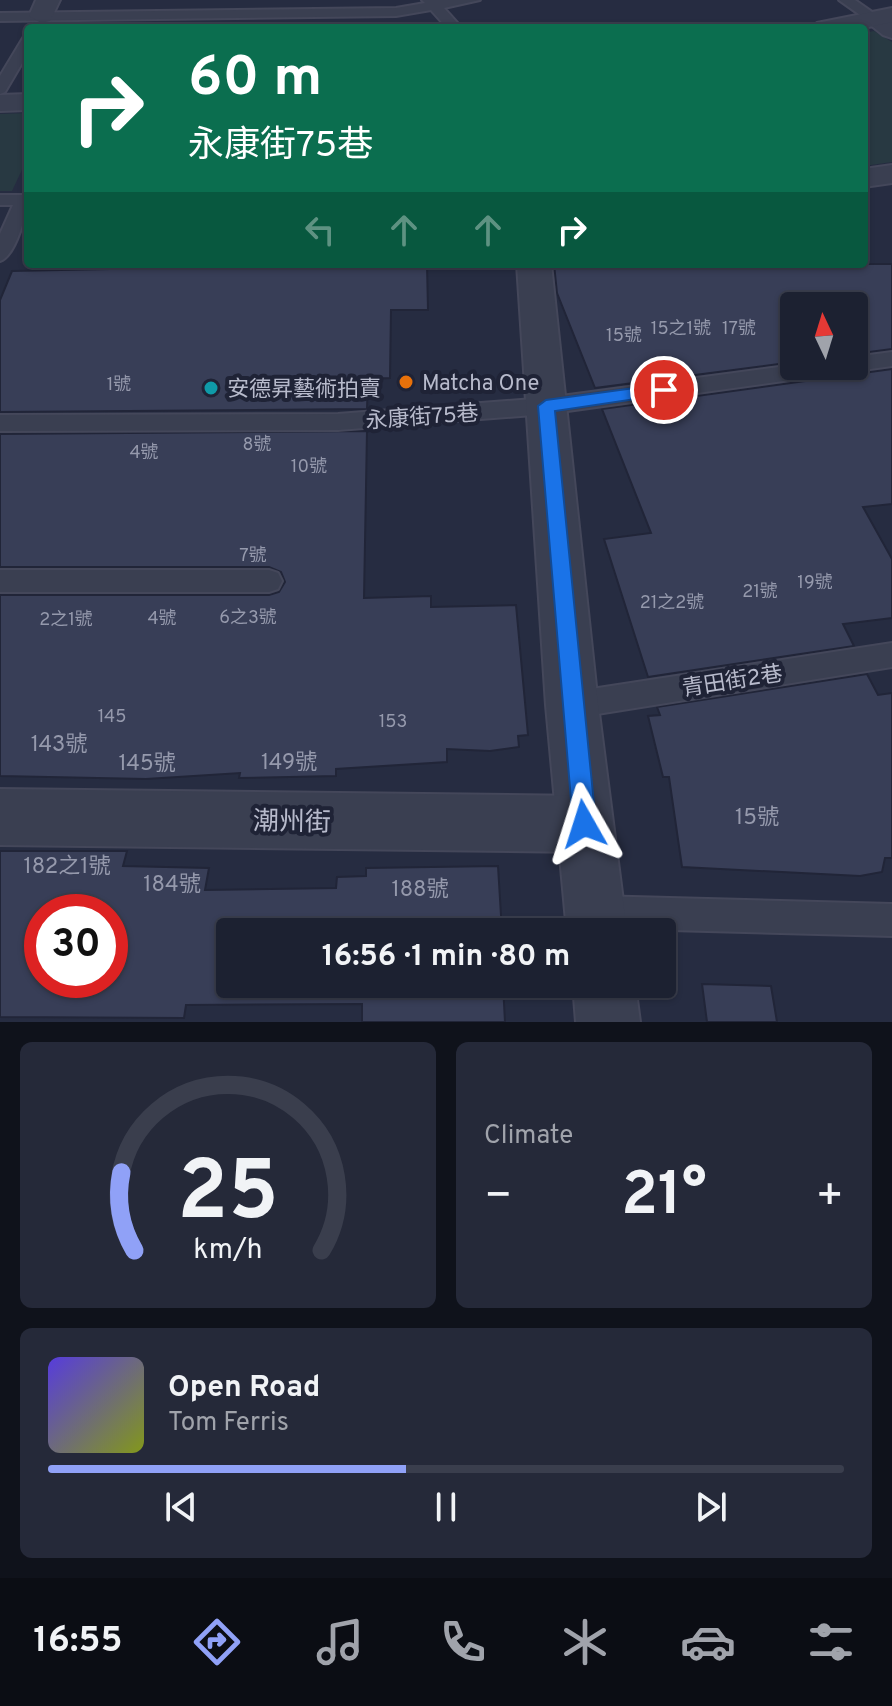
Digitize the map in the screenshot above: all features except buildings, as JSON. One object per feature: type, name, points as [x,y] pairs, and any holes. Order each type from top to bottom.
[{"type":"street","points":[[860,24],[886,21]]},
{"type":"street","points":[[0,103],[24,102]]},
{"type":"street","points":[[868,177],[892,174]]},
{"type":"street","points":[[534,268],[572,705],[596,918]]},
{"type":"street","name":"潮州街","points":[[0,817],[584,824]]},
{"type":"street","points":[[605,998],[608,1022]]},
{"type":"lane","points":[[0,17],[396,12],[432,3],[473,0]]},
{"type":"lane","points":[[846,0],[886,21]]},
{"type":"lane","points":[[432,3],[451,24]]},
{"type":"lane","points":[[0,89],[24,48]]},
{"type":"lane","points":[[0,200],[24,199],[0,255]]},
{"type":"lane","points":[[8,235],[24,235]]},
{"type":"lane","points":[[868,362],[892,359]]},
{"type":"lane","name":"永康街75巷","points":[[0,423],[338,422],[546,406],[780,374]]},
{"type":"lane","points":[[0,581],[269,581]]},
{"type":"lane","name":"青田街2巷","points":[[572,705],[892,655]]},
{"type":"lane","points":[[676,921],[892,920]]},
{"type":"shaded area","points":[[874,31],[892,42],[892,162],[868,165],[868,32]]},
{"type":"shaded area","points":[[24,113],[24,166],[12,191],[0,191],[0,114]]},
{"type":"place","name":"Matcha One","points":[[406,382]]},
{"type":"place","name":"安德昇藝術拍賣","points":[[211,388]]},
{"type":"route","points":[[584,824],[546,406],[664,390]]}]
